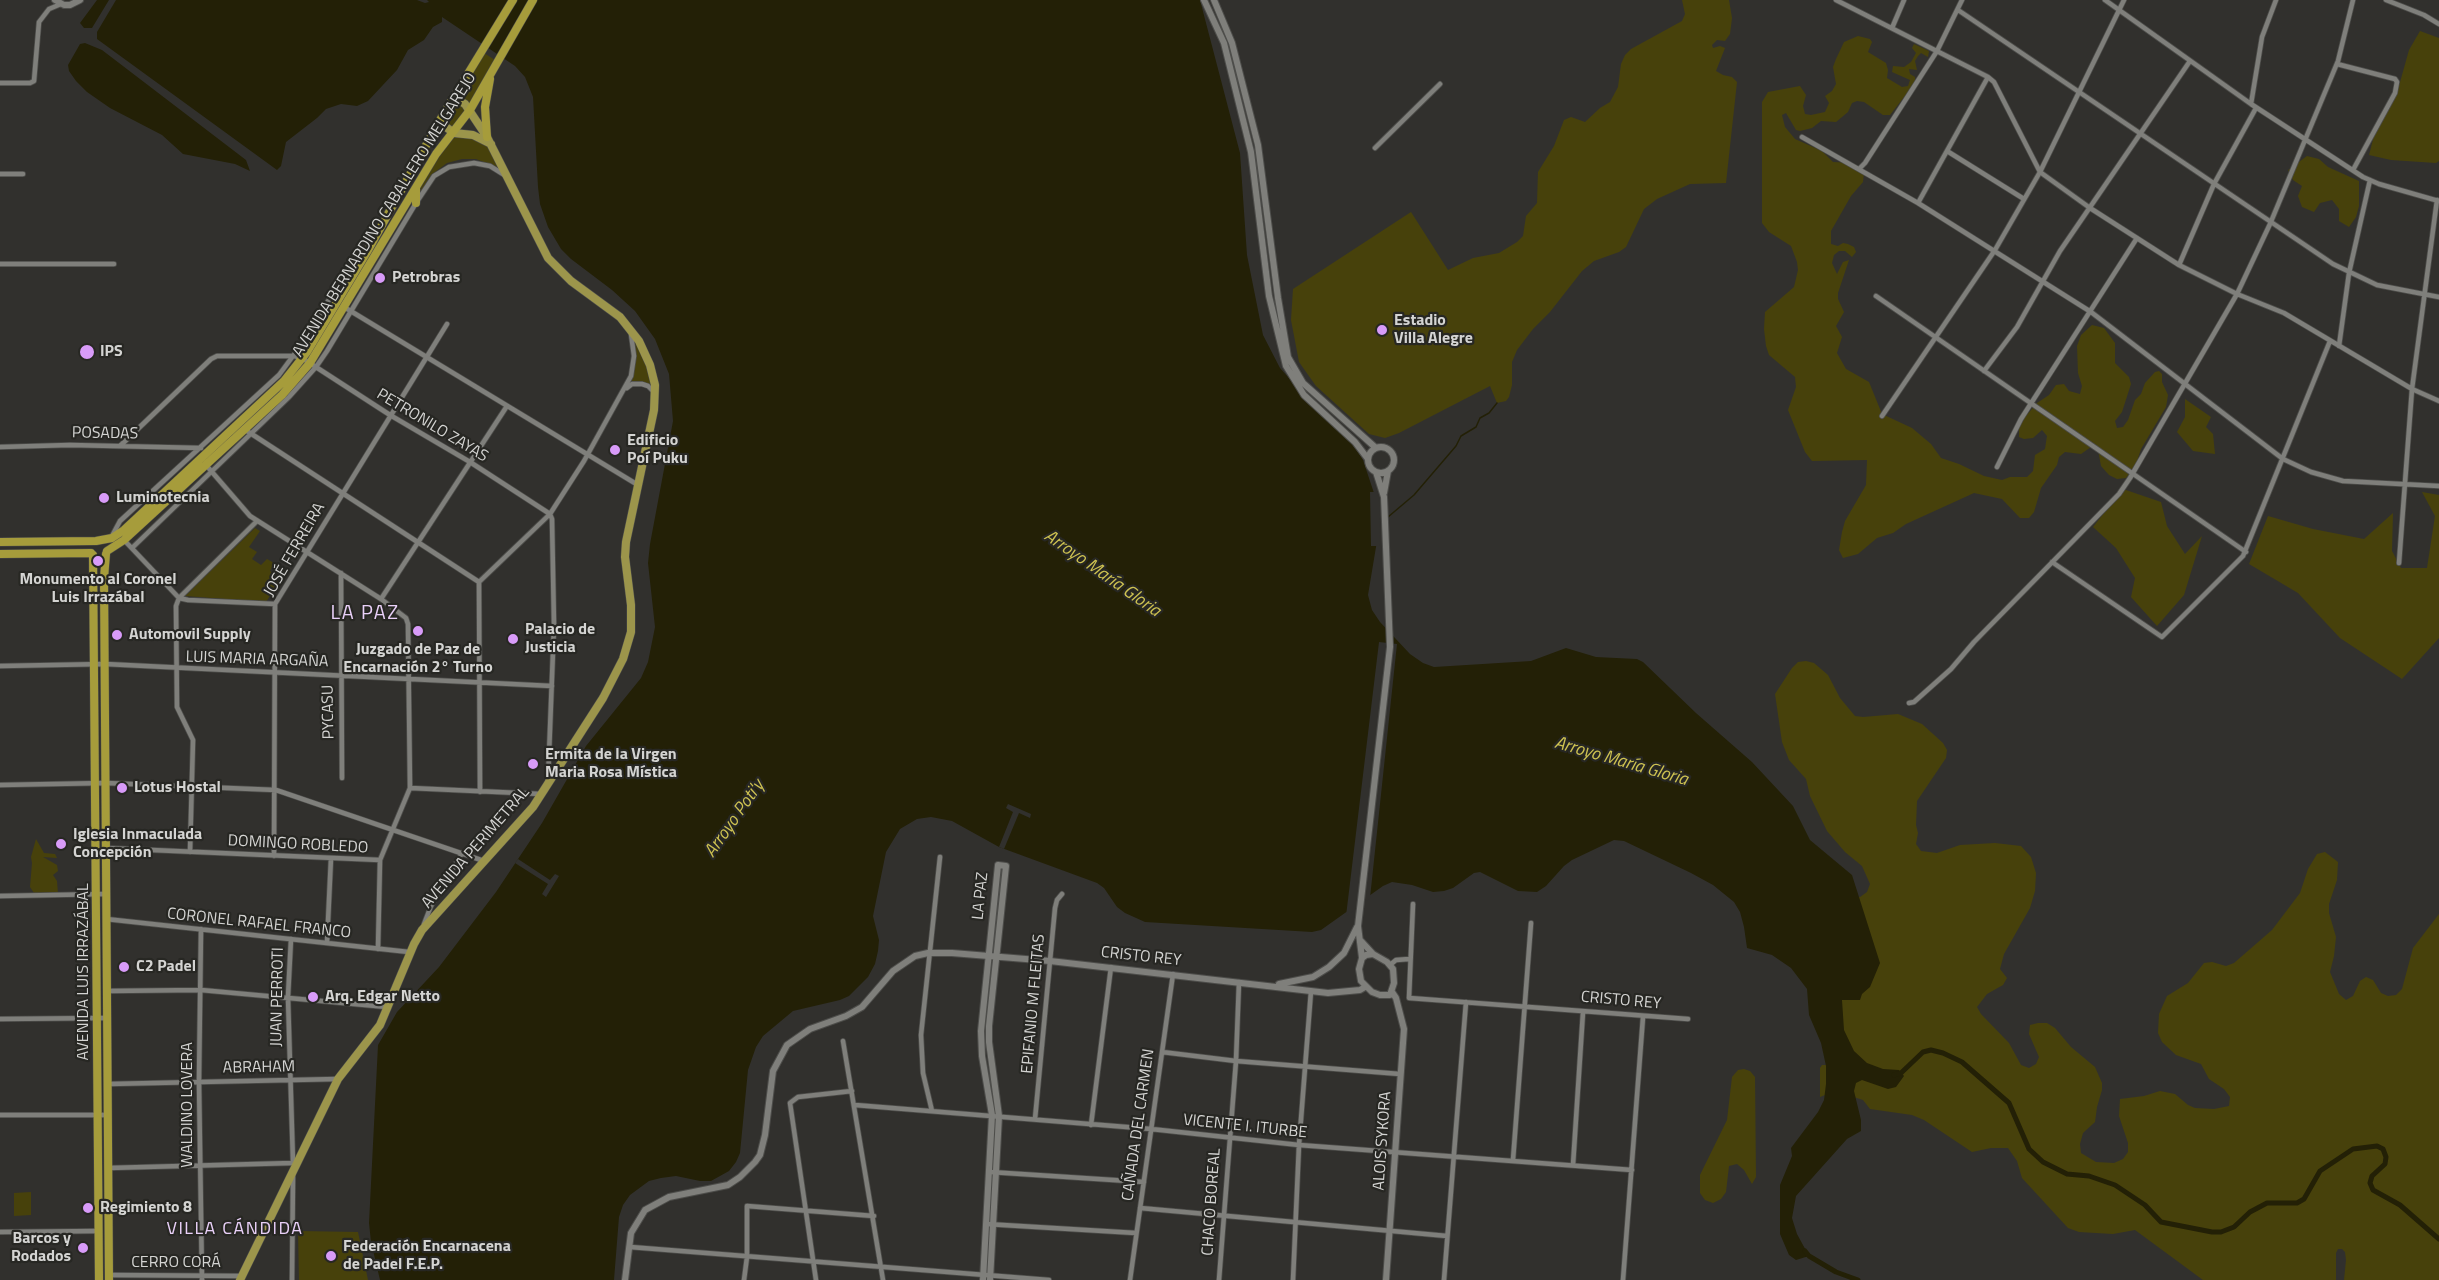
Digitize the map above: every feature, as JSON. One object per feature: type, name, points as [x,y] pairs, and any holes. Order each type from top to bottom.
[{"type":"highway","name":"AVENIDA BERNARDINO CABALLERO MELGAREJO","points":[[0,554],[92,554],[100,558],[209,468],[241,427],[276,389],[367,252],[453,97],[513,0]]},
{"type":"highway","name":"AVENIDA BERNARDINO CABALLERO MELGAREJO","points":[[0,542],[110,539],[124,530],[205,449],[241,427],[282,395],[313,365],[348,309],[416,186],[436,154],[470,110],[533,0]]},
{"type":"highway","points":[[488,136],[485,107],[491,71]]},
{"type":"highway","points":[[416,186],[416,203]]},
{"type":"highway","points":[[104,572],[114,552],[124,540]]},
{"type":"highway","points":[[92,554],[91,546],[98,541],[105,543],[109,1278]]},
{"type":"highway","name":"AVENIDA LUIS IRRAZÁBAL","points":[[92,554],[99,1280]]},
{"type":"main road","name":"AVENIDA PERIMETRAL","points":[[242,1278],[294,1165],[338,1079],[373,1037],[409,952],[422,930],[541,794],[603,698],[627,648],[631,619],[626,570],[626,542],[653,421],[654,377],[639,341],[626,324],[614,311],[571,281],[548,258],[488,136],[470,110],[453,97]]},
{"type":"main road","points":[[439,122],[454,133],[473,135],[492,145]]},
{"type":"street","points":[[0,83],[34,81],[38,27],[42,16],[54,0],[70,5],[80,0]]},
{"type":"street","points":[[1204,0],[1224,43],[1251,152],[1269,296],[1286,366],[1304,395],[1355,442],[1368,459],[1370,467],[1376,472],[1384,497]]},
{"type":"street","points":[[1214,0],[1235,52],[1258,145],[1288,357],[1303,383],[1376,448],[1386,448],[1392,453],[1393,465],[1388,471],[1384,497],[1390,647],[1358,926],[1362,958],[1360,977],[1351,990]]},
{"type":"street","points":[[1838,0],[1988,77],[1994,82],[2040,172],[2090,208],[2180,265],[2237,294],[2284,313],[2412,389],[2439,402]]},
{"type":"street","points":[[1892,28],[1904,0]]},
{"type":"street","points":[[1859,170],[1866,163],[1937,51],[1962,0]]},
{"type":"street","points":[[2105,0],[2250,104],[2353,170],[2370,180],[2438,200],[2412,389],[2399,563]]},
{"type":"street","points":[[1882,416],[1995,250],[2025,199],[2124,0]]},
{"type":"street","points":[[2250,104],[2262,37],[2276,0]]},
{"type":"street","points":[[1909,703],[1914,702],[1951,669],[1974,642],[2119,494],[2133,474],[2237,294],[2270,224],[2337,64],[2354,0]]},
{"type":"street","points":[[2385,0],[2424,15],[2439,24]]},
{"type":"street","points":[[49,9],[62,4]]},
{"type":"street","points":[[1958,10],[2270,224],[2349,273],[2377,285],[2439,297]]},
{"type":"street","points":[[1984,371],[2017,327],[2060,251],[2190,61]]},
{"type":"street","points":[[2337,64],[2395,79],[2397,82],[2395,93],[2353,170]]},
{"type":"street","points":[[1918,203],[1988,77]]},
{"type":"street","points":[[1375,148],[1440,84]]},
{"type":"street","points":[[2180,265],[2214,184],[2256,108]]},
{"type":"street","points":[[1802,137],[1918,203],[2091,312],[2283,459],[2311,472],[2343,481],[2439,486]]},
{"type":"street","points":[[1947,151],[2025,199]]},
{"type":"street","points":[[508,177],[484,164],[458,165],[434,176],[348,309],[425,358],[638,485]]},
{"type":"street","points":[[0,174],[23,174]]},
{"type":"street","points":[[2339,346],[2349,273],[2370,180]]},
{"type":"street","points":[[1997,466],[2031,404],[2137,238]]},
{"type":"street","points":[[0,264],[114,264]]},
{"type":"street","points":[[1876,296],[2246,552]]},
{"type":"street","name":"JOSÉ FERREIRA","points":[[274,856],[275,604],[447,324]]},
{"type":"street","points":[[480,792],[479,582],[550,514],[625,390],[631,376],[634,356],[632,340],[626,324]]},
{"type":"street","points":[[2052,562],[2162,637],[2246,552],[2330,341]]},
{"type":"street","points":[[120,446],[211,359],[217,356],[298,357]]},
{"type":"street","name":"PETRONILO ZAYAS","points":[[298,357],[470,462],[550,514]]},
{"type":"street","points":[[625,390],[632,384],[642,384],[651,388],[655,394]]},
{"type":"street","points":[[381,599],[507,406]]},
{"type":"street","points":[[241,427],[479,582]]},
{"type":"street","name":"POSADAS","points":[[0,447],[70,445],[205,449]]},
{"type":"street","points":[[1368,459],[1376,448]]},
{"type":"street","points":[[132,548],[209,468],[257,521],[381,599],[401,613],[408,624],[410,788],[380,860],[378,949]]},
{"type":"street","points":[[1376,472],[1388,471]]},
{"type":"street","points":[[548,784],[554,625],[552,519],[550,514]]},
{"type":"street","points":[[190,852],[193,740],[177,708],[176,606],[179,598],[257,521]]},
{"type":"street","points":[[124,540],[179,598],[275,604]]},
{"type":"street","name":"PYCASU","points":[[341,573],[342,778]]},
{"type":"street","name":"LUIS MARIA ARGAÑA","points":[[0,666],[105,664],[552,686]]},
{"type":"street","points":[[0,784],[106,783],[276,790],[484,861]]},
{"type":"street","points":[[410,788],[541,794]]},
{"type":"street","name":"DOMINGO ROBLEDO","points":[[106,848],[380,860]]},
{"type":"street","points":[[422,930],[431,906],[462,853]]},
{"type":"street","points":[[932,1111],[921,1056],[928,953],[940,857]]},
{"type":"street","points":[[327,943],[331,858]]},
{"type":"street","name":"LA PAZ","points":[[986,1278],[996,1115],[981,1037],[1006,866],[998,865],[992,956]]},
{"type":"street","points":[[0,896],[106,894]]},
{"type":"street","name":"EPIFANIO M FLEITAS","points":[[1035,1119],[1055,908],[1062,894]]},
{"type":"street","points":[[1390,965],[1396,960],[1409,959],[1413,904]]},
{"type":"street","name":"CORONEL RAFAEL FRANCO","points":[[106,919],[409,952]]},
{"type":"street","points":[[1513,1160],[1531,923]]},
{"type":"street","points":[[1269,986],[1295,982],[1329,967],[1344,953],[1358,926]]},
{"type":"street","name":"WALDINO LOVERA","points":[[201,929],[202,1278]]},
{"type":"street","name":"JUAN PERROTI","points":[[291,939],[288,997],[294,1165],[292,1280]]},
{"type":"street","points":[[1360,977],[1365,987],[1375,993],[1390,994],[1394,979],[1390,965],[1373,954],[1361,941]]},
{"type":"street","points":[[625,1280],[631,1233],[635,1224],[652,1204],[669,1197],[728,1185],[740,1177],[760,1155],[765,1135],[773,1071],[787,1045],[810,1029],[846,1016],[862,1007],[899,965],[915,956],[928,953]]},
{"type":"street","name":"CRISTO REY","points":[[928,953],[1050,961],[1328,993],[1360,990],[1365,987]]},
{"type":"street","points":[[1362,958],[1373,954]]},
{"type":"street","name":"CRISTO REY","points":[[1409,959],[1408,998],[1688,1019]]},
{"type":"street","points":[[1091,1125],[1111,968]]},
{"type":"street","name":"CAÑADA DEL CARMEN","points":[[1130,1280],[1173,974]]},
{"type":"street","name":"CHACO BOREAL","points":[[1219,1280],[1236,1061],[1239,982]]},
{"type":"street","points":[[107,991],[201,990],[387,1007]]},
{"type":"street","points":[[1293,1280],[1299,1145],[1311,991]]},
{"type":"street","name":"ALOIS SYKORA","points":[[1386,1280],[1404,1023],[1396,1005],[1396,998],[1390,994]]},
{"type":"street","points":[[1444,1280],[1466,1002]]},
{"type":"street","points":[[1572,1165],[1583,1012]]},
{"type":"street","points":[[1623,1280],[1643,1017]]},
{"type":"street","points":[[0,1019],[107,1018]]},
{"type":"street","points":[[843,1041],[883,1280]]},
{"type":"street","points":[[1162,1052],[1236,1061],[1400,1074]]},
{"type":"street","name":"ABRAHAM","points":[[108,1084],[338,1079]]},
{"type":"street","points":[[816,1280],[790,1103],[798,1097],[852,1090]]},
{"type":"street","name":"VICENTE I. ITURBE","points":[[855,1105],[996,1115],[1299,1145],[1632,1170]]},
{"type":"street","points":[[0,1116],[108,1115]]},
{"type":"street","points":[[108,1168],[294,1165]]},
{"type":"street","points":[[993,1172],[1144,1182]]},
{"type":"street","points":[[744,1280],[747,1257],[747,1206],[874,1216]]},
{"type":"street","points":[[1140,1208],[1447,1236]]},
{"type":"street","points":[[990,1224],[1136,1233]]},
{"type":"street","points":[[0,1232],[109,1231]]},
{"type":"street","points":[[630,1247],[986,1278],[1049,1280]]},
{"type":"street","name":"CERRO CORÁ","points":[[109,1278],[242,1278]]},
{"type":"shaded area","points":[[1682,0],[1729,0],[1732,18],[1730,34],[1725,41],[1717,40],[1712,45],[1713,48],[1720,46],[1725,48],[1716,71],[1732,77],[1737,82],[1726,183],[1690,184],[1657,199],[1644,209],[1626,247],[1594,261],[1582,271],[1517,350],[1512,362],[1512,385],[1506,401],[1497,403],[1490,386],[1399,433],[1385,438],[1369,434],[1316,386],[1299,362],[1291,320],[1293,289],[1411,212],[1448,270],[1473,258],[1499,253],[1517,242],[1523,236],[1526,216],[1537,203],[1538,172],[1554,146],[1564,120],[1571,117],[1585,122],[1610,102],[1618,87],[1621,64],[1625,55],[1631,49],[1682,21],[1685,14]]},
{"type":"shaded area","points":[[2420,31],[2439,38],[2439,161],[2436,163],[2391,160],[2369,155],[2375,132],[2397,93],[2409,50]]},
{"type":"shaded area","points":[[1858,36],[1870,39],[1872,42],[1868,52],[1886,63],[1887,78],[1902,87],[1908,86],[1910,80],[1892,72],[1893,66],[1904,67],[1911,62],[1916,53],[1912,48],[1914,44],[1929,51],[1928,57],[1921,53],[1918,56],[1915,61],[1917,70],[1909,69],[1910,74],[1915,77],[1915,83],[1890,115],[1883,115],[1864,102],[1857,101],[1852,103],[1848,112],[1836,122],[1821,121],[1812,128],[1800,131],[1796,130],[1786,113],[1782,115],[1785,127],[1795,139],[1822,151],[1833,162],[1853,163],[1863,169],[1863,182],[1851,196],[1831,231],[1831,244],[1838,246],[1843,243],[1848,244],[1854,247],[1856,252],[1852,257],[1845,251],[1839,251],[1834,255],[1832,263],[1837,274],[1843,262],[1849,260],[1838,293],[1838,299],[1844,312],[1836,326],[1842,337],[1837,353],[1846,369],[1869,382],[1882,414],[1912,428],[1931,444],[1941,458],[1984,476],[2002,480],[2010,477],[2027,477],[2033,471],[2035,455],[2045,449],[2047,436],[2042,430],[2033,438],[2019,437],[2019,424],[2037,403],[2049,395],[2056,385],[2064,384],[2069,391],[2080,394],[2082,386],[2078,373],[2077,346],[2081,335],[2092,325],[2104,328],[2115,343],[2115,363],[2129,377],[2131,384],[2122,412],[2115,421],[2117,428],[2123,427],[2128,420],[2135,400],[2155,372],[2159,371],[2162,374],[2162,382],[2168,395],[2166,407],[2141,449],[2136,464],[2126,478],[2117,479],[2109,475],[2101,466],[2098,450],[2091,447],[2081,454],[2065,452],[2059,457],[2057,465],[2041,488],[2034,512],[2029,518],[2020,518],[2002,499],[1974,493],[1906,524],[1893,533],[1877,538],[1858,554],[1843,558],[1839,550],[1842,532],[1845,521],[1866,485],[1867,460],[1812,461],[1805,452],[1788,410],[1796,387],[1795,377],[1769,355],[1766,346],[1765,312],[1794,287],[1798,270],[1791,246],[1769,232],[1762,223],[1762,102],[1768,92],[1800,86],[1806,95],[1803,106],[1805,114],[1825,112],[1829,103],[1825,96],[1836,84],[1833,67],[1836,59],[1844,42]]},
{"type":"shaded area","points":[[484,53],[495,60],[470,103],[458,96]]},
{"type":"shaded area","points":[[454,102],[465,110],[453,129],[442,121]]},
{"type":"shaded area","points":[[460,136],[487,143],[502,169],[476,159],[462,159],[447,163],[431,175],[418,196],[418,187],[434,160],[450,140]]},
{"type":"shaded area","points":[[2307,156],[2319,159],[2328,167],[2359,181],[2359,206],[2356,217],[2349,227],[2339,221],[2339,209],[2332,200],[2320,203],[2314,212],[2302,207],[2298,196],[2302,186],[2293,180],[2288,170]]},
{"type":"shaded area","points":[[634,340],[642,351],[652,388],[629,385]]},
{"type":"shaded area","points":[[2185,399],[2211,417],[2206,427],[2213,434],[2215,454],[2193,451],[2177,432],[2185,417]]},
{"type":"shaded area","points":[[2123,489],[2161,502],[2167,526],[2185,554],[2202,536],[2184,595],[2157,626],[2131,597],[2135,578],[2116,548],[2093,527]]},
{"type":"shaded area","points":[[2422,492],[2439,495],[2439,638],[2402,679],[2340,638],[2298,593],[2249,564],[2268,516],[2313,529],[2364,539],[2393,513],[2392,551],[2401,568],[2427,568],[2435,516]]},
{"type":"shaded area","points":[[255,528],[260,531],[249,547],[257,552],[252,559],[261,565],[267,559],[274,563],[270,571],[281,579],[266,602],[185,596]]},
{"type":"shaded area","points":[[1798,662],[1814,663],[1828,675],[1840,698],[1855,716],[1898,714],[1922,724],[1943,743],[1947,750],[1946,758],[1917,801],[1916,844],[1921,851],[1937,853],[1960,845],[1995,843],[2021,846],[2031,857],[2036,873],[2035,891],[2030,908],[2004,954],[2000,969],[2007,978],[2003,985],[1987,994],[1977,1007],[2009,1043],[2021,1065],[2029,1068],[2036,1064],[2039,1057],[2029,1034],[2030,1025],[2047,1023],[2095,1067],[2102,1083],[2102,1090],[2095,1122],[2083,1133],[2080,1144],[2081,1153],[2096,1162],[2114,1163],[2123,1159],[2128,1152],[2128,1143],[2119,1116],[2120,1099],[2160,1091],[2175,1094],[2195,1108],[2214,1109],[2229,1106],[2230,1097],[2224,1089],[2209,1079],[2201,1064],[2176,1055],[2162,1042],[2158,1033],[2159,1014],[2167,996],[2188,983],[2204,963],[2212,962],[2226,966],[2234,963],[2272,930],[2300,893],[2308,869],[2317,854],[2325,852],[2338,862],[2337,880],[2329,904],[2329,913],[2336,937],[2330,972],[2339,994],[2346,1000],[2353,996],[2360,981],[2366,977],[2373,980],[2381,993],[2388,996],[2396,995],[2402,989],[2413,948],[2439,914],[2439,1280],[2344,1280],[2345,1252],[2338,1249],[2336,1280],[2203,1280],[2135,1230],[2113,1234],[2079,1232],[2068,1228],[2022,1178],[2017,1161],[2008,1148],[1991,1148],[1972,1152],[1924,1120],[1912,1115],[1870,1109],[1863,1100],[1835,1091],[1820,1097],[1820,1068],[1822,1065],[1831,1065],[1837,1031],[1851,898],[1860,897],[1867,892],[1870,884],[1862,866],[1845,852],[1827,831],[1810,796],[1806,779],[1789,760],[1782,742],[1775,694],[1792,668]]},
{"type":"shaded area","points":[[36,839],[44,853],[55,854],[57,858],[43,857],[57,865],[58,871],[53,875],[57,881],[58,894],[34,893],[30,887],[31,857]]},
{"type":"shaded area","points":[[1738,1070],[1750,1071],[1755,1077],[1756,1177],[1752,1184],[1744,1170],[1737,1164],[1729,1166],[1726,1192],[1721,1199],[1713,1203],[1705,1200],[1700,1193],[1700,1175],[1727,1120],[1732,1077]]},
{"type":"shaded area","points":[[31,1192],[31,1215],[14,1216],[14,1193]]},
{"type":"shaded area","name":"Federación Encarnacena de Padel F.E.P.","points":[[298,1231],[358,1232],[368,1280],[299,1280]]},
{"type":"water","points":[[97,0],[109,0],[92,28],[84,28],[80,23]]},
{"type":"water","name":"Arroyo Poti'y","points":[[116,0],[417,0],[425,3],[429,2],[427,0],[1200,0],[1240,153],[1247,255],[1263,335],[1280,368],[1296,386],[1341,426],[1363,460],[1375,496],[1378,535],[1368,595],[1372,610],[1380,622],[1410,654],[1434,667],[1531,661],[1566,648],[1596,657],[1637,659],[1643,662],[1752,762],[1793,806],[1810,840],[1852,875],[1880,963],[1870,987],[1862,994],[1860,1000],[1842,1000],[1844,1030],[1854,1051],[1867,1063],[1883,1069],[1899,1070],[1904,1076],[1896,1087],[1888,1089],[1862,1080],[1856,1083],[1854,1091],[1861,1120],[1861,1131],[1847,1139],[1796,1196],[1792,1218],[1797,1234],[1809,1256],[1796,1260],[1789,1255],[1780,1234],[1780,1185],[1792,1156],[1791,1148],[1818,1112],[1824,1100],[1826,1084],[1826,1066],[1821,1043],[1809,1015],[1807,989],[1791,968],[1772,955],[1747,948],[1740,912],[1734,902],[1713,885],[1691,873],[1624,841],[1614,840],[1572,860],[1537,892],[1518,891],[1480,872],[1474,873],[1453,888],[1444,891],[1433,892],[1412,885],[1392,882],[1321,930],[1312,932],[1145,922],[1117,907],[1104,888],[1097,883],[999,847],[952,821],[931,817],[917,819],[900,829],[886,852],[873,916],[879,940],[878,951],[875,964],[868,977],[849,996],[793,1011],[763,1036],[756,1047],[748,1070],[740,1153],[736,1162],[729,1171],[711,1181],[676,1176],[661,1178],[649,1181],[630,1195],[619,1217],[614,1280],[380,1280],[369,1223],[378,1045],[397,1012],[439,967],[496,892],[542,823],[586,746],[641,678],[648,662],[655,627],[648,563],[673,421],[669,374],[655,339],[635,311],[571,259],[561,249],[548,227],[540,204],[538,187],[533,97],[525,77],[515,66],[442,17],[442,22],[433,27],[424,40],[408,50],[397,70],[368,101],[357,106],[341,104],[326,109],[286,142],[281,166],[277,170],[97,39],[97,32]]},
{"type":"water","points":[[85,43],[102,50],[246,160],[250,171],[235,164],[183,154],[162,135],[110,108],[87,92],[76,81],[68,65],[80,44]]},
{"type":"pier","points":[[1370,492],[1377,492],[1380,507],[1379,546],[1371,546]]},
{"type":"pier","points":[[1379,642],[1397,644],[1370,898],[1346,916]]},
{"type":"pier","points":[[1008,804],[1031,814],[1030,818],[1019,813],[1004,849],[999,847],[1013,812],[1006,808]]},
{"type":"pier","points":[[518,859],[550,880],[555,874],[559,876],[546,897],[542,894],[548,884],[515,863]]},
{"type":"waterway","points":[[1388,517],[1414,495],[1456,446],[1461,436],[1476,427],[1480,418],[1489,413],[1497,403]]},
{"type":"waterway","name":"Arroyo María Gloria","points":[[1894,1075],[1901,1073],[1923,1052],[1931,1050],[1962,1062],[2009,1103],[2029,1149],[2043,1162],[2067,1174],[2089,1176],[2115,1185],[2145,1205],[2161,1222],[2212,1232],[2221,1232],[2234,1227],[2250,1212],[2267,1203],[2297,1203],[2304,1199],[2320,1171],[2353,1149],[2377,1146],[2383,1149],[2386,1157],[2385,1164],[2372,1176],[2370,1183],[2373,1190],[2400,1205],[2439,1239]]},
{"type":"waterway","points":[[1805,1251],[1809,1256],[1836,1272],[1858,1280]]},
{"type":"place","name":"Petrobras","points":[[380,278]]},
{"type":"place","name":"Estadio Villa Alegre","points":[[1382,330]]},
{"type":"place","name":"IPS","points":[[87,352]]},
{"type":"place","name":"Edificio Poí Puku","points":[[615,450]]},
{"type":"place","name":"Luminotecnia","points":[[104,498]]},
{"type":"place","name":"Monumento al Coronel Luis Irrazábal","points":[[98,561]]},
{"type":"place","name":"Juzgado de Paz de Encarnación 2° Turno","points":[[418,631]]},
{"type":"place","name":"Automovil Supply","points":[[117,635]]},
{"type":"place","name":"Palacio de Justicia","points":[[513,639]]},
{"type":"place","name":"Ermita de la Virgen Maria Rosa Mística","points":[[533,764]]},
{"type":"place","name":"Lotus Hostal","points":[[122,788]]},
{"type":"place","name":"Iglesia Inmaculada Concepción","points":[[61,844]]},
{"type":"place","name":"C2 Padel","points":[[124,967]]},
{"type":"place","name":"Arq. Edgar Netto","points":[[313,997]]},
{"type":"place","name":"Regimiento 8","points":[[88,1208]]},
{"type":"place","name":"Barcos y Rodados","points":[[83,1248]]},
{"type":"place","name":"Federación Encarnacena de Padel F.E.P.","points":[[331,1256]]},
{"type":"district","name":"LA PAZ","points":[[365,614]]},
{"type":"district","name":"VILLA CÁNDIDA","points":[[235,1230]]}]
